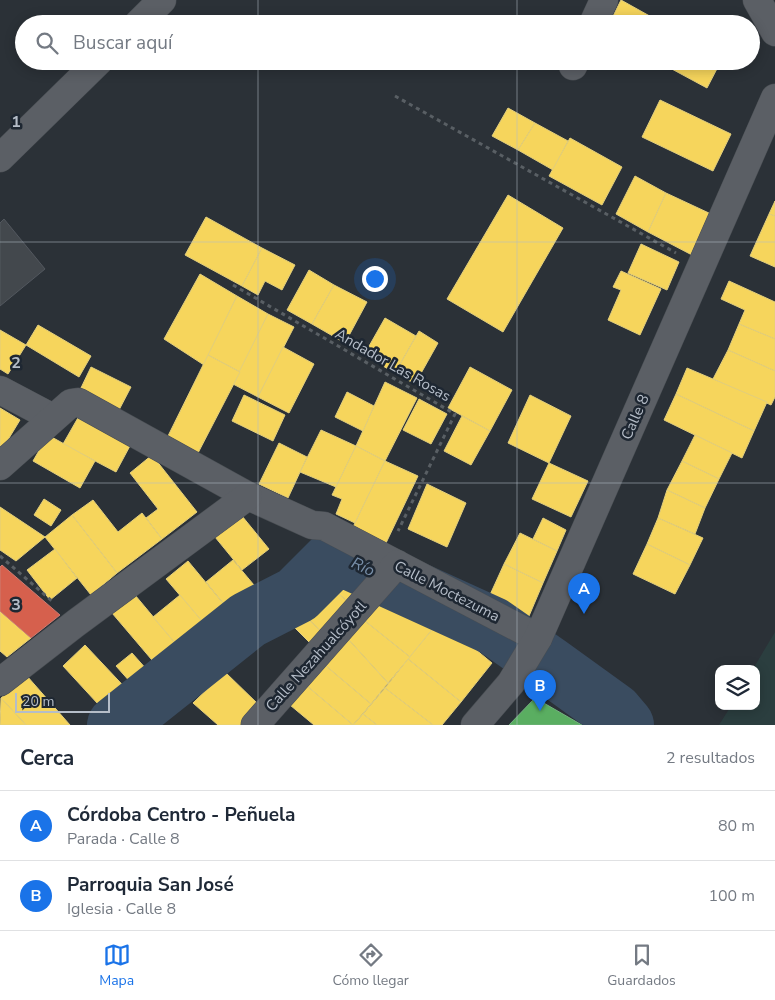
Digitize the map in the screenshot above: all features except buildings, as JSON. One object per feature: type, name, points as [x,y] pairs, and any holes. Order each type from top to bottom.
[{"type":"street","points":[[147,15],[162,0]]},
{"type":"street","points":[[597,15],[604,0]]},
{"type":"street","points":[[757,0],[775,32]]},
{"type":"street","points":[[0,158],[90,70]]},
{"type":"street","name":"Calle 8","points":[[475,725],[511,683],[538,638],[775,98]]},
{"type":"street","points":[[0,390],[53,418],[0,466]]},
{"type":"street","name":"Calle Moctezuma","points":[[53,418],[71,403],[78,402],[248,496],[312,525],[324,526],[538,638]]},
{"type":"street","points":[[0,682],[76,623],[248,496]]},
{"type":"street","name":"Calle Nezahualcóyotl","points":[[254,725],[373,592],[391,561]]},
{"type":"path","points":[[395,96],[702,267]]},
{"type":"path","name":"Andador Las Rosas","points":[[233,285],[455,414],[391,561]]},
{"type":"path","points":[[0,556],[76,623]]},
{"type":"shaded area","points":[[775,632],[775,725],[719,725],[728,710],[760,710],[760,665],[755,665]]},
{"type":"waterway","name":"Río","points":[[116,725],[248,620],[297,595],[337,555],[493,626],[614,712],[625,725]]},
{"type":"place","name":"Córdoba Centro - Peñuela","points":[[584,614]]},
{"type":"place","name":"Parroquia San José","points":[[540,711]]}]
